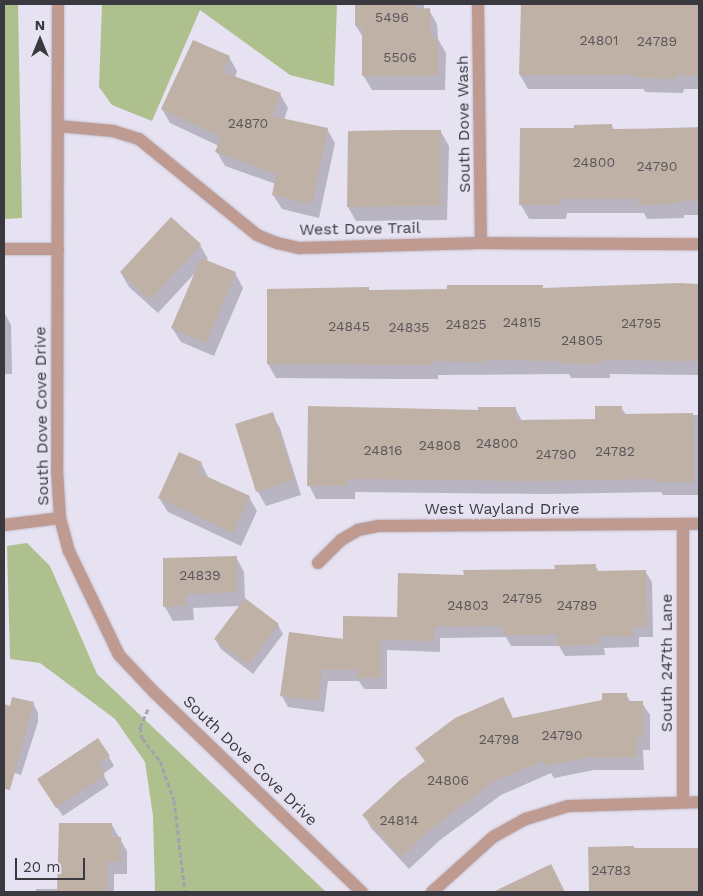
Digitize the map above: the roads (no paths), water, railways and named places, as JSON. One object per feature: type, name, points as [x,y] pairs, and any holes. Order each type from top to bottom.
[{"type":"street","name":"South Dove Cove Drive","points":[[58,4],[57,470],[60,518],[69,551],[119,655],[154,692],[362,892]]},
{"type":"street","name":"South Dove Wash","points":[[478,4],[481,243]]},
{"type":"street","name":"West Dove Trail","points":[[58,126],[113,131],[139,139],[257,235],[277,243],[299,248],[481,243],[699,244]]},
{"type":"street","points":[[4,249],[58,249]]},
{"type":"street","points":[[4,525],[60,518]]},
{"type":"street","name":"South 247th Lane","points":[[683,524],[683,802]]},
{"type":"street","name":"West Wayland Drive","points":[[318,563],[341,540],[358,530],[378,526],[699,524]]},
{"type":"street","points":[[432,892],[493,837],[526,820],[568,806],[699,802]]}]
